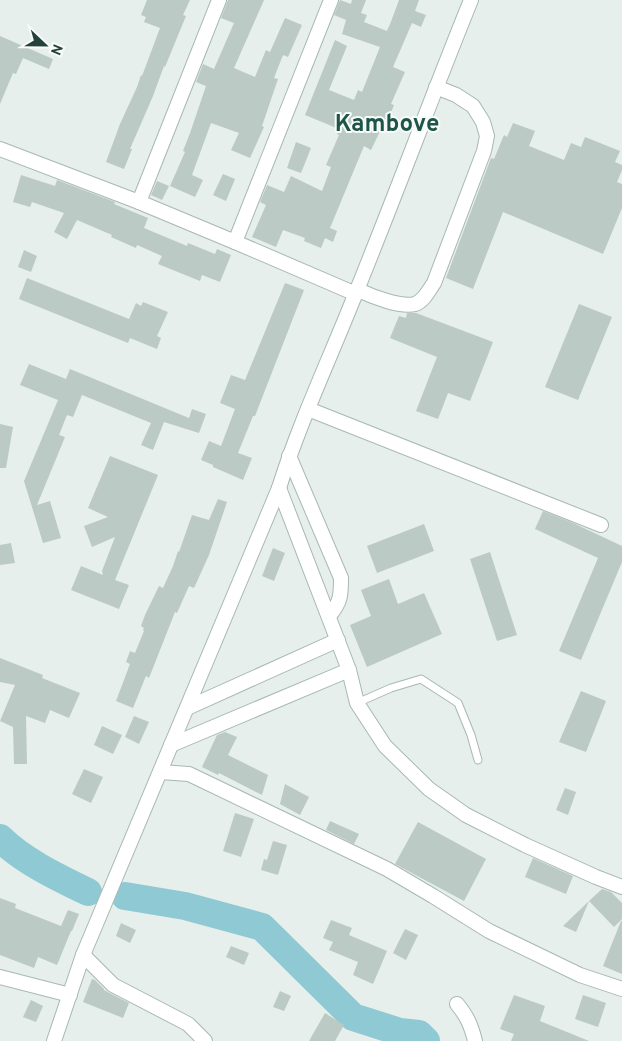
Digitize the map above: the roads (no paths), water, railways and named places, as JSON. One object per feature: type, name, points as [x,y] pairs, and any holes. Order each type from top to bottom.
[{"type":"street","points":[[138,202],[219,0]]},
{"type":"street","points":[[235,242],[331,0]]},
{"type":"street","points":[[54,1041],[83,955],[279,488],[289,456],[357,292],[471,0]]},
{"type":"street","points":[[0,149],[138,202],[357,292],[401,305],[416,304],[425,297],[434,283],[484,151],[487,136],[483,122],[472,106],[456,95],[436,87]]},
{"type":"street","points":[[308,409],[601,525]]},
{"type":"street","points":[[289,456],[341,578],[341,596],[335,609],[329,616]]},
{"type":"street","points":[[279,488],[349,670],[357,703],[386,746],[429,789],[466,815],[525,845],[622,887]]},
{"type":"street","points":[[187,708],[338,640]]},
{"type":"street","points":[[171,745],[349,670]]},
{"type":"street","points":[[160,772],[189,774],[386,869],[489,931],[580,975],[622,989]]},
{"type":"street","points":[[83,955],[113,985],[188,1024],[205,1041]]},
{"type":"street","points":[[0,977],[70,994]]},
{"type":"street","points":[[457,1004],[465,1014],[475,1041]]},
{"type":"lane","points":[[357,703],[391,688],[421,679],[458,703],[471,735],[478,760]]},
{"type":"waterway","points":[[0,838],[30,862],[88,892]]},
{"type":"waterway","points":[[125,896],[185,906],[262,927],[353,1017],[400,1032],[419,1034],[426,1041]]},
{"type":"district","name":"Kambove","points":[[387,123]]}]
